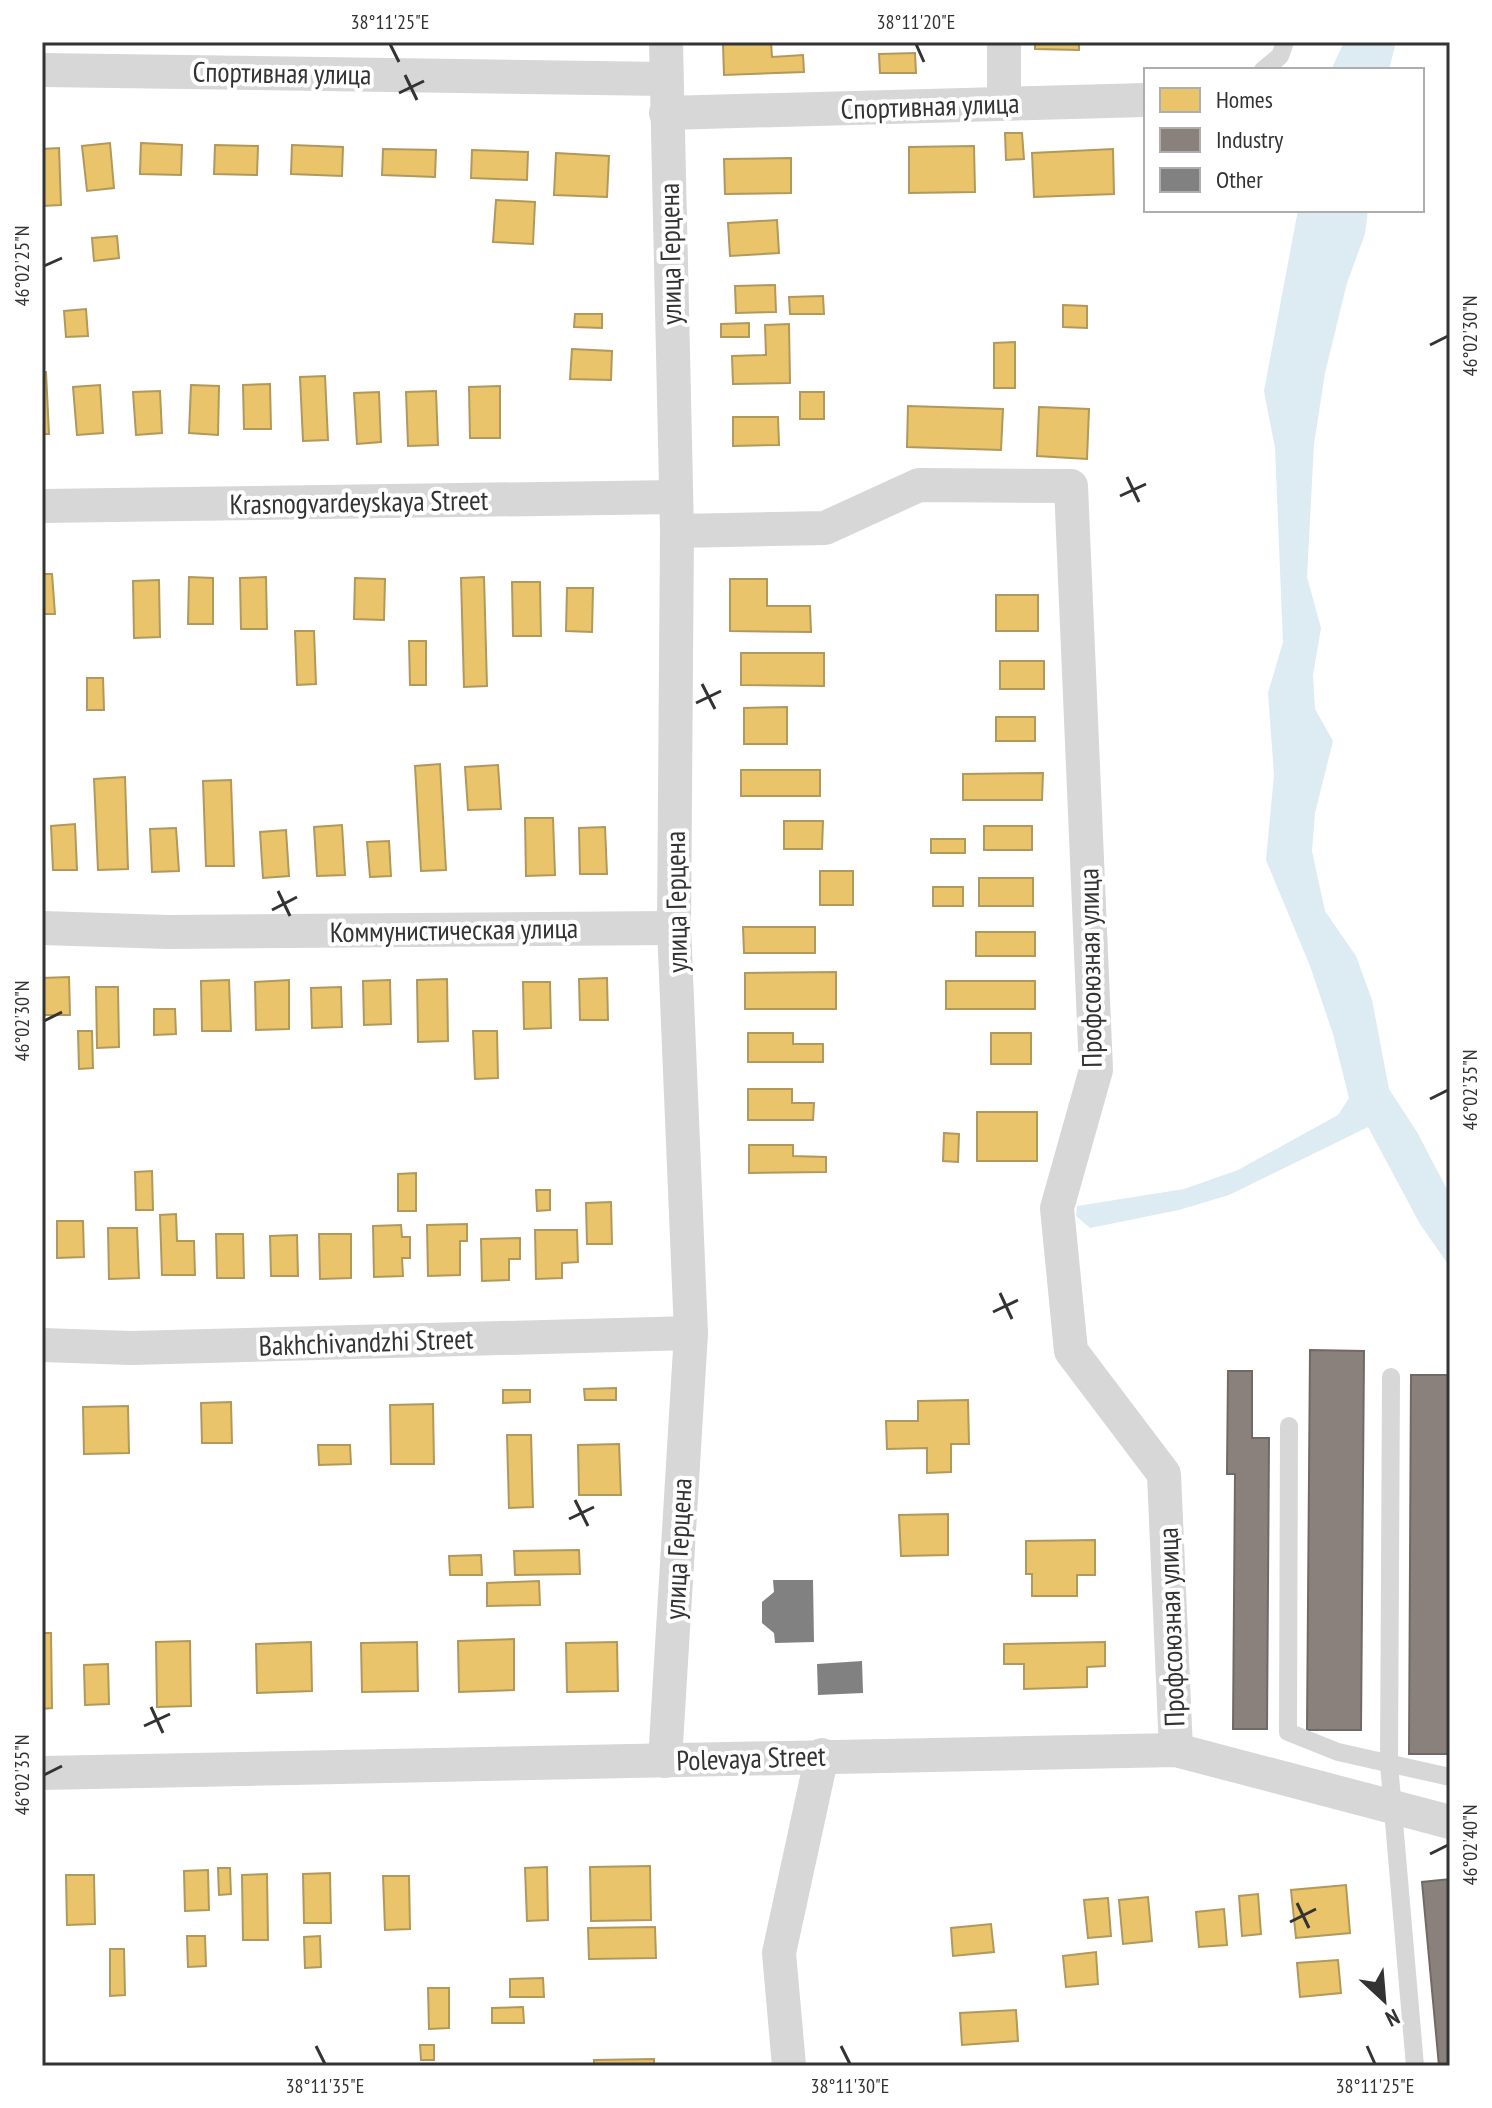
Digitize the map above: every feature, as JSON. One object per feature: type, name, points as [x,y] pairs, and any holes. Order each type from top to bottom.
[{"type":"street","name":"улица Герцена","points":[[665,1761],[691,1333],[674,928],[677,531],[666,42]]},
{"type":"street","points":[[1004,42],[1004,103]]},
{"type":"street","name":"Спортивная улица","points":[[42,70],[665,79]]},
{"type":"street","name":"Спортивная улица","points":[[666,113],[1144,100]]},
{"type":"street","name":"Профсоюзная улица","points":[[677,531],[825,528],[919,485],[1071,486],[1096,1070],[1057,1208],[1071,1351],[1164,1474],[1176,1750]]},
{"type":"street","name":"Krasnogvardeyskaya Street","points":[[42,506],[676,497]]},
{"type":"street","name":"Коммунистическая улица","points":[[42,928],[168,932],[674,928]]},
{"type":"street","name":"Bakhchivandzhi Street","points":[[42,1345],[131,1348],[691,1333]]},
{"type":"street","name":"Polevaya Street","points":[[42,1773],[1176,1750],[1450,1822]]},
{"type":"street","points":[[789,2066],[779,1953],[822,1755]]},
{"type":"lane","points":[[1265,68],[1280,56],[1285,42]]},
{"type":"lane","points":[[1391,1377],[1389,1764],[1415,2066]]},
{"type":"lane","points":[[1289,1426],[1288,1732],[1338,1752],[1450,1777]]},
{"type":"shaded area","points":[[1344,42],[1396,42],[1390,68],[1332,68]]},
{"type":"shaded area","points":[[1298,212],[1368,212],[1365,234],[1347,283],[1325,373],[1314,444],[1307,577],[1321,628],[1313,675],[1315,709],[1333,741],[1315,813],[1312,851],[1325,911],[1356,956],[1372,1000],[1389,1089],[1417,1132],[1450,1195],[1450,1267],[1420,1224],[1368,1127],[1229,1195],[1179,1210],[1090,1228],[1076,1216],[1077,1206],[1184,1189],[1238,1170],[1338,1115],[1349,1098],[1333,1034],[1310,966],[1266,860],[1274,775],[1268,693],[1283,642],[1275,448],[1264,391]]},
{"type":"building: Homes","points":[[771,42],[772,57],[803,55],[804,72],[724,75],[723,44]]},
{"type":"building: Homes","points":[[1035,42],[1079,42],[1079,50],[1035,49]]},
{"type":"building: Homes","points":[[915,53],[916,73],[880,73],[879,54]]},
{"type":"building: Homes","points":[[1005,133],[1022,133],[1024,159],[1006,160]]},
{"type":"building: Homes","points":[[110,143],[114,188],[87,191],[82,146]]},
{"type":"building: Homes","points":[[141,143],[182,145],[181,175],[140,174]]},
{"type":"building: Homes","points":[[215,145],[258,146],[257,175],[214,174]]},
{"type":"building: Homes","points":[[292,145],[343,147],[342,176],[291,174]]},
{"type":"building: Homes","points":[[974,146],[975,192],[909,193],[909,147]]},
{"type":"building: Homes","points":[[59,148],[61,205],[42,206],[42,149]]},
{"type":"building: Homes","points":[[383,149],[436,150],[435,177],[382,175]]},
{"type":"building: Homes","points":[[1113,149],[1114,194],[1034,197],[1032,153]]},
{"type":"building: Homes","points":[[472,150],[528,152],[527,180],[471,178]]},
{"type":"building: Homes","points":[[556,153],[609,156],[607,197],[554,195]]},
{"type":"building: Homes","points":[[791,158],[791,193],[725,194],[724,159]]},
{"type":"building: Homes","points":[[496,200],[535,202],[533,244],[493,242]]},
{"type":"building: Homes","points":[[777,220],[779,253],[730,256],[728,223]]},
{"type":"building: Homes","points":[[117,236],[119,258],[94,261],[92,238]]},
{"type":"building: Homes","points":[[775,285],[776,312],[736,313],[735,286]]},
{"type":"building: Homes","points":[[823,296],[824,314],[790,314],[789,297]]},
{"type":"building: Homes","points":[[1063,305],[1087,306],[1087,328],[1063,327]]},
{"type":"building: Homes","points":[[86,309],[88,336],[66,337],[64,311]]},
{"type":"building: Homes","points":[[575,314],[602,314],[602,328],[574,327]]},
{"type":"building: Homes","points":[[749,323],[749,337],[721,337],[721,324]]},
{"type":"building: Homes","points":[[789,324],[790,383],[733,384],[732,356],[766,355],[765,325]]},
{"type":"building: Homes","points":[[1015,342],[1015,388],[994,388],[994,343]]},
{"type":"building: Homes","points":[[572,349],[612,351],[611,380],[570,379]]},
{"type":"building: Homes","points":[[42,372],[46,372],[49,434],[42,434]]},
{"type":"building: Homes","points":[[325,376],[328,440],[303,441],[300,377]]},
{"type":"building: Homes","points":[[270,384],[271,429],[244,429],[243,385]]},
{"type":"building: Homes","points":[[100,385],[103,433],[77,435],[73,387]]},
{"type":"building: Homes","points":[[191,385],[219,386],[218,435],[189,433]]},
{"type":"building: Homes","points":[[500,386],[500,438],[470,438],[469,387]]},
{"type":"building: Homes","points":[[160,391],[162,433],[136,435],[133,392]]},
{"type":"building: Homes","points":[[436,391],[438,445],[408,446],[406,392]]},
{"type":"building: Homes","points":[[379,392],[381,442],[357,444],[354,393]]},
{"type":"building: Homes","points":[[800,392],[824,392],[824,419],[800,419]]},
{"type":"building: Homes","points":[[908,406],[1003,409],[1001,450],[907,447]]},
{"type":"building: Homes","points":[[1039,407],[1089,409],[1087,459],[1037,456]]},
{"type":"building: Homes","points":[[733,417],[778,417],[779,445],[733,446]]},
{"type":"building: Homes","points":[[42,574],[52,574],[55,614],[42,614]]},
{"type":"building: Homes","points":[[189,577],[213,578],[213,624],[188,624]]},
{"type":"building: Homes","points":[[266,577],[267,629],[241,629],[240,578]]},
{"type":"building: Homes","points":[[484,577],[487,686],[464,687],[461,578]]},
{"type":"building: Homes","points":[[355,578],[385,579],[384,620],[354,619]]},
{"type":"building: Homes","points":[[730,579],[767,579],[767,606],[810,606],[811,632],[730,631]]},
{"type":"building: Homes","points":[[159,580],[160,637],[134,638],[133,581]]},
{"type":"building: Homes","points":[[512,582],[540,582],[541,636],[513,636]]},
{"type":"building: Homes","points":[[567,588],[593,588],[592,632],[566,631]]},
{"type":"building: Homes","points":[[996,595],[1038,595],[1038,631],[996,631]]},
{"type":"building: Homes","points":[[295,631],[314,631],[316,684],[297,685]]},
{"type":"building: Homes","points":[[409,641],[426,641],[426,685],[410,685]]},
{"type":"building: Homes","points":[[741,653],[824,653],[824,686],[741,685]]},
{"type":"building: Homes","points":[[1000,661],[1044,661],[1044,689],[1000,689]]},
{"type":"building: Homes","points":[[87,678],[103,678],[104,710],[87,710]]},
{"type":"building: Homes","points":[[787,707],[787,744],[744,744],[744,708]]},
{"type":"building: Homes","points":[[996,717],[1035,717],[1035,741],[996,741]]},
{"type":"building: Homes","points":[[440,764],[446,870],[421,871],[415,766]]},
{"type":"building: Homes","points":[[498,765],[501,809],[468,810],[465,767]]},
{"type":"building: Homes","points":[[741,770],[820,770],[820,796],[741,796]]},
{"type":"building: Homes","points":[[1043,773],[1042,800],[963,800],[963,774]]},
{"type":"building: Homes","points":[[125,777],[128,869],[98,870],[94,779]]},
{"type":"building: Homes","points":[[231,780],[234,866],[206,866],[203,781]]},
{"type":"building: Homes","points":[[525,818],[553,818],[555,875],[526,876]]},
{"type":"building: Homes","points":[[784,821],[823,821],[822,849],[784,849]]},
{"type":"building: Homes","points":[[75,824],[77,870],[53,870],[51,826]]},
{"type":"building: Homes","points":[[342,825],[345,875],[317,876],[314,827]]},
{"type":"building: Homes","points":[[984,826],[1032,826],[1032,850],[984,850]]},
{"type":"building: Homes","points":[[605,827],[607,874],[580,874],[579,828]]},
{"type":"building: Homes","points":[[176,828],[179,871],[152,872],[150,829]]},
{"type":"building: Homes","points":[[286,830],[289,876],[263,878],[260,832]]},
{"type":"building: Homes","points":[[931,839],[965,839],[965,853],[931,853]]},
{"type":"building: Homes","points":[[389,841],[391,876],[370,877],[367,842]]},
{"type":"building: Homes","points":[[820,871],[853,871],[853,905],[820,905]]},
{"type":"building: Homes","points":[[979,878],[1033,878],[1033,906],[979,906]]},
{"type":"building: Homes","points":[[933,887],[963,887],[963,906],[933,906]]},
{"type":"building: Homes","points":[[743,927],[815,927],[815,953],[744,953]]},
{"type":"building: Homes","points":[[976,932],[1035,932],[1035,956],[976,956]]},
{"type":"building: Homes","points":[[836,972],[836,1009],[745,1009],[745,973]]},
{"type":"building: Homes","points":[[69,977],[70,1015],[42,1015],[42,978]]},
{"type":"building: Homes","points":[[607,978],[608,1020],[580,1020],[579,979]]},
{"type":"building: Homes","points":[[447,979],[448,1041],[418,1042],[417,980]]},
{"type":"building: Homes","points":[[229,980],[231,1031],[202,1031],[201,981]]},
{"type":"building: Homes","points":[[289,980],[289,1029],[256,1030],[255,982]]},
{"type":"building: Homes","points":[[390,980],[391,1024],[364,1025],[363,981]]},
{"type":"building: Homes","points":[[946,981],[1035,981],[1035,1009],[946,1009]]},
{"type":"building: Homes","points":[[523,982],[550,982],[551,1028],[524,1029]]},
{"type":"building: Homes","points":[[96,987],[118,987],[119,1047],[97,1048]]},
{"type":"building: Homes","points":[[341,987],[342,1027],[312,1028],[311,988]]},
{"type":"building: Homes","points":[[154,1009],[175,1009],[176,1034],[154,1035]]},
{"type":"building: Homes","points":[[78,1031],[92,1031],[93,1068],[79,1069]]},
{"type":"building: Homes","points":[[473,1031],[497,1031],[498,1078],[475,1079]]},
{"type":"building: Homes","points":[[748,1033],[793,1033],[793,1044],[823,1044],[823,1062],[748,1062]]},
{"type":"building: Homes","points":[[991,1033],[1031,1033],[1031,1064],[991,1064]]},
{"type":"building: Homes","points":[[748,1089],[792,1089],[792,1103],[814,1103],[813,1120],[748,1120]]},
{"type":"building: Homes","points":[[977,1112],[1037,1112],[1037,1161],[977,1161]]},
{"type":"building: Homes","points":[[944,1133],[959,1134],[958,1162],[943,1161]]},
{"type":"building: Homes","points":[[749,1145],[793,1145],[793,1156],[826,1157],[826,1172],[749,1173]]},
{"type":"building: Homes","points":[[152,1171],[153,1210],[136,1210],[135,1172]]},
{"type":"building: Homes","points":[[416,1173],[416,1211],[398,1211],[398,1174]]},
{"type":"building: Homes","points":[[536,1190],[550,1190],[550,1210],[537,1211]]},
{"type":"building: Homes","points":[[611,1202],[612,1244],[587,1244],[586,1203]]},
{"type":"building: Homes","points":[[176,1214],[177,1241],[194,1241],[195,1275],[162,1275],[160,1215]]},
{"type":"building: Homes","points":[[57,1221],[83,1221],[84,1257],[57,1258]]},
{"type":"building: Homes","points":[[467,1224],[467,1241],[460,1241],[460,1275],[428,1276],[427,1225]]},
{"type":"building: Homes","points":[[401,1225],[402,1237],[410,1237],[410,1258],[402,1258],[403,1276],[374,1277],[373,1226]]},
{"type":"building: Homes","points":[[108,1228],[137,1228],[139,1278],[109,1279]]},
{"type":"building: Homes","points":[[535,1230],[577,1230],[578,1262],[562,1263],[562,1278],[536,1279]]},
{"type":"building: Homes","points":[[216,1234],[243,1234],[244,1278],[217,1278]]},
{"type":"building: Homes","points":[[319,1234],[351,1234],[351,1278],[320,1279]]},
{"type":"building: Homes","points":[[297,1235],[298,1276],[271,1276],[270,1236]]},
{"type":"building: Homes","points":[[520,1238],[520,1259],[509,1259],[509,1280],[482,1281],[481,1239]]},
{"type":"building: Homes","points":[[616,1388],[616,1400],[585,1400],[584,1389]]},
{"type":"building: Homes","points":[[503,1390],[530,1390],[530,1402],[503,1403]]},
{"type":"building: Homes","points":[[968,1400],[969,1444],[951,1444],[951,1472],[927,1473],[927,1448],[887,1449],[886,1421],[918,1421],[918,1401]]},
{"type":"building: Homes","points":[[231,1402],[232,1443],[202,1443],[201,1403]]},
{"type":"building: Homes","points":[[433,1404],[434,1464],[391,1464],[390,1405]]},
{"type":"building: Homes","points":[[128,1406],[129,1453],[84,1454],[83,1407]]},
{"type":"building: Homes","points":[[507,1435],[531,1435],[533,1507],[509,1508]]},
{"type":"building: Homes","points":[[619,1444],[621,1495],[579,1495],[578,1445]]},
{"type":"building: Homes","points":[[318,1445],[350,1445],[351,1464],[319,1465]]},
{"type":"building: Homes","points":[[948,1514],[948,1555],[901,1556],[899,1515]]},
{"type":"building: Homes","points":[[1095,1540],[1095,1575],[1077,1575],[1077,1596],[1032,1596],[1032,1574],[1026,1574],[1026,1541]]},
{"type":"building: Homes","points":[[579,1550],[580,1574],[515,1575],[514,1551]]},
{"type":"building: Homes","points":[[481,1555],[482,1575],[450,1575],[449,1556]]},
{"type":"building: Homes","points":[[539,1581],[540,1605],[487,1606],[487,1583]]},
{"type":"building: Homes","points":[[42,1633],[51,1633],[52,1708],[42,1709]]},
{"type":"building: Homes","points":[[514,1639],[514,1690],[459,1692],[458,1641]]},
{"type":"building: Homes","points":[[190,1641],[191,1706],[157,1707],[156,1642]]},
{"type":"building: Homes","points":[[311,1642],[312,1691],[257,1693],[256,1644]]},
{"type":"building: Homes","points":[[417,1642],[418,1691],[362,1692],[361,1643]]},
{"type":"building: Homes","points":[[617,1642],[618,1691],[567,1692],[566,1643]]},
{"type":"building: Homes","points":[[1105,1642],[1105,1666],[1087,1667],[1087,1687],[1024,1689],[1024,1664],[1004,1664],[1004,1644]]},
{"type":"building: Homes","points":[[108,1664],[109,1704],[85,1705],[84,1665]]},
{"type":"building: Homes","points":[[650,1866],[651,1920],[591,1921],[590,1867]]},
{"type":"building: Homes","points":[[547,1867],[548,1920],[527,1921],[525,1868]]},
{"type":"building: Homes","points":[[218,1868],[230,1868],[231,1894],[219,1895]]},
{"type":"building: Homes","points":[[208,1870],[209,1910],[185,1911],[184,1871]]},
{"type":"building: Homes","points":[[330,1873],[331,1923],[304,1923],[303,1874]]},
{"type":"building: Homes","points":[[267,1874],[268,1940],[243,1940],[242,1875]]},
{"type":"building: Homes","points":[[66,1875],[94,1875],[95,1924],[67,1925]]},
{"type":"building: Homes","points":[[383,1876],[409,1876],[410,1929],[385,1930]]},
{"type":"building: Homes","points":[[1346,1885],[1350,1933],[1296,1938],[1291,1890]]},
{"type":"building: Homes","points":[[1258,1894],[1261,1934],[1242,1936],[1239,1896]]},
{"type":"building: Homes","points":[[1148,1897],[1152,1941],[1123,1944],[1119,1900]]},
{"type":"building: Homes","points":[[1108,1898],[1111,1936],[1088,1938],[1084,1900]]},
{"type":"building: Homes","points":[[1224,1909],[1227,1945],[1199,1947],[1196,1912]]},
{"type":"building: Homes","points":[[991,1924],[994,1952],[953,1956],[951,1928]]},
{"type":"building: Homes","points":[[655,1927],[656,1958],[589,1959],[588,1928]]},
{"type":"building: Homes","points":[[187,1936],[205,1936],[206,1966],[188,1967]]},
{"type":"building: Homes","points":[[320,1936],[321,1967],[305,1968],[304,1937]]},
{"type":"building: Homes","points":[[110,1949],[124,1949],[125,1995],[110,1996]]},
{"type":"building: Homes","points":[[1096,1952],[1098,1984],[1066,1987],[1063,1956]]},
{"type":"building: Homes","points":[[1338,1960],[1341,1993],[1300,1997],[1297,1963]]},
{"type":"building: Homes","points":[[543,1978],[544,1997],[510,1997],[510,1979]]},
{"type":"building: Homes","points":[[428,1988],[449,1988],[449,2028],[429,2029]]},
{"type":"building: Homes","points":[[523,2007],[524,2023],[492,2023],[492,2008]]},
{"type":"building: Homes","points":[[1016,2010],[1018,2041],[962,2045],[960,2013]]},
{"type":"building: Homes","points":[[420,2045],[434,2045],[434,2060],[421,2060]]},
{"type":"building: Homes","points":[[654,2059],[654,2066],[594,2066],[594,2060]]},
{"type":"building: Industry","points":[[1310,1350],[1364,1351],[1361,1730],[1307,1730]]},
{"type":"building: Industry","points":[[1228,1371],[1252,1371],[1252,1438],[1269,1438],[1267,1729],[1233,1729],[1235,1474],[1227,1474]]},
{"type":"building: Industry","points":[[1411,1375],[1450,1375],[1450,1754],[1409,1754]]},
{"type":"building: Industry","points":[[1450,1879],[1450,2066],[1439,2066],[1422,1882]]},
{"type":"building: Other","points":[[773,1580],[813,1580],[814,1642],[775,1643],[774,1633],[762,1623],[762,1602],[774,1592]]},
{"type":"building: Other","points":[[862,1661],[863,1693],[818,1695],[817,1664]]}]
